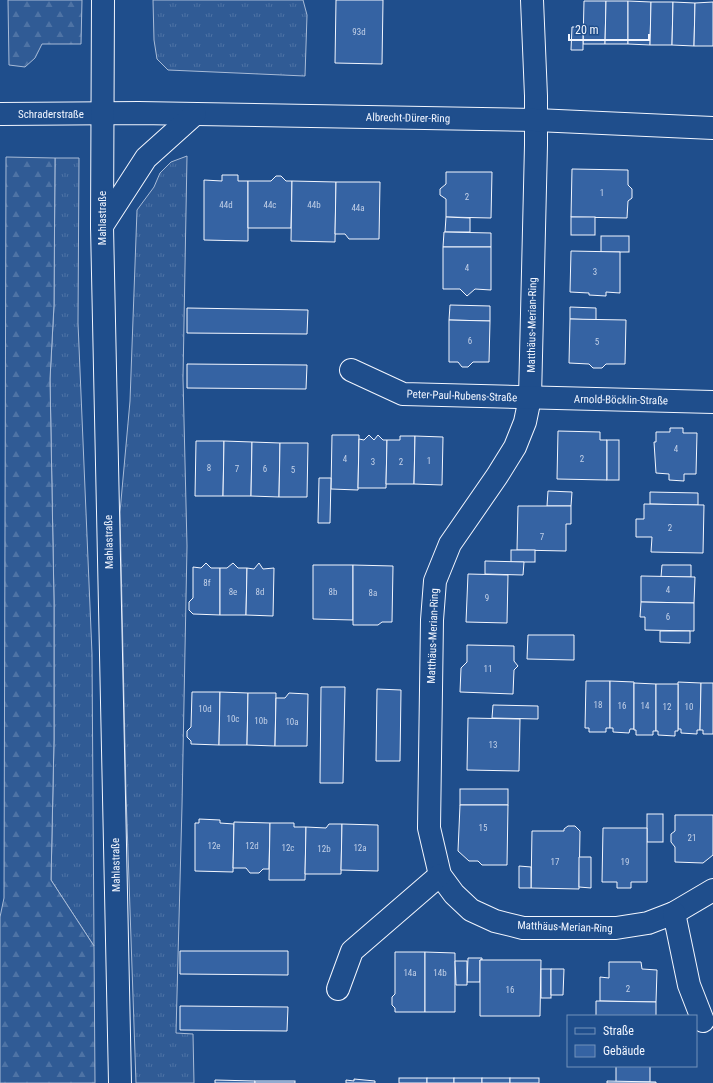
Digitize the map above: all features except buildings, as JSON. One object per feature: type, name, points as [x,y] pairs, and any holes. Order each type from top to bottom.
[{"type":"street","name":"Mahlastraße","points":[[103,0],[102,226],[120,1083]]},
{"type":"street","name":"Matthäus-Merian-Ring","points":[[532,0],[536,120],[530,398],[525,422],[515,447],[450,544],[435,581],[432,620],[429,828],[440,875],[454,894],[471,910],[495,922],[523,928],[616,928],[648,923],[674,913],[713,890]]},
{"type":"street","name":"Schraderstraße","points":[[0,114],[102,113]]},
{"type":"street","name":"Albrecht-Dürer-Ring","points":[[102,113],[536,120],[713,128]]},
{"type":"street","points":[[102,226],[146,158],[194,114]]},
{"type":"street","name":"Peter-Paul-Rubens-Straße","points":[[351,370],[403,394],[530,398]]},
{"type":"street","name":"Arnold-Böcklin-Straße","points":[[530,398],[713,402]]},
{"type":"street","points":[[338,989],[352,951],[440,875]]},
{"type":"street","points":[[674,913],[689,985],[703,1021]]},
{"type":"green space","points":[[8,0],[82,0],[81,44],[42,44],[35,58],[25,67],[9,65]]},
{"type":"green space","points":[[153,0],[303,0],[307,15],[305,76],[168,70],[157,59],[154,40]]},
{"type":"green space","points":[[187,156],[183,378],[187,546],[176,1033],[193,1034],[194,1083],[136,1083],[126,794],[120,512],[130,401],[137,210],[154,187],[160,173],[171,162]]},
{"type":"green space","points":[[6,157],[55,158],[54,305],[50,379],[54,601],[54,740],[51,880],[94,946],[95,1083],[0,1083],[0,917],[4,898]]},
{"type":"green space","points":[[55,158],[79,158],[78,323],[92,654],[94,946],[51,880],[54,740],[54,601],[50,379],[54,305]]}]
